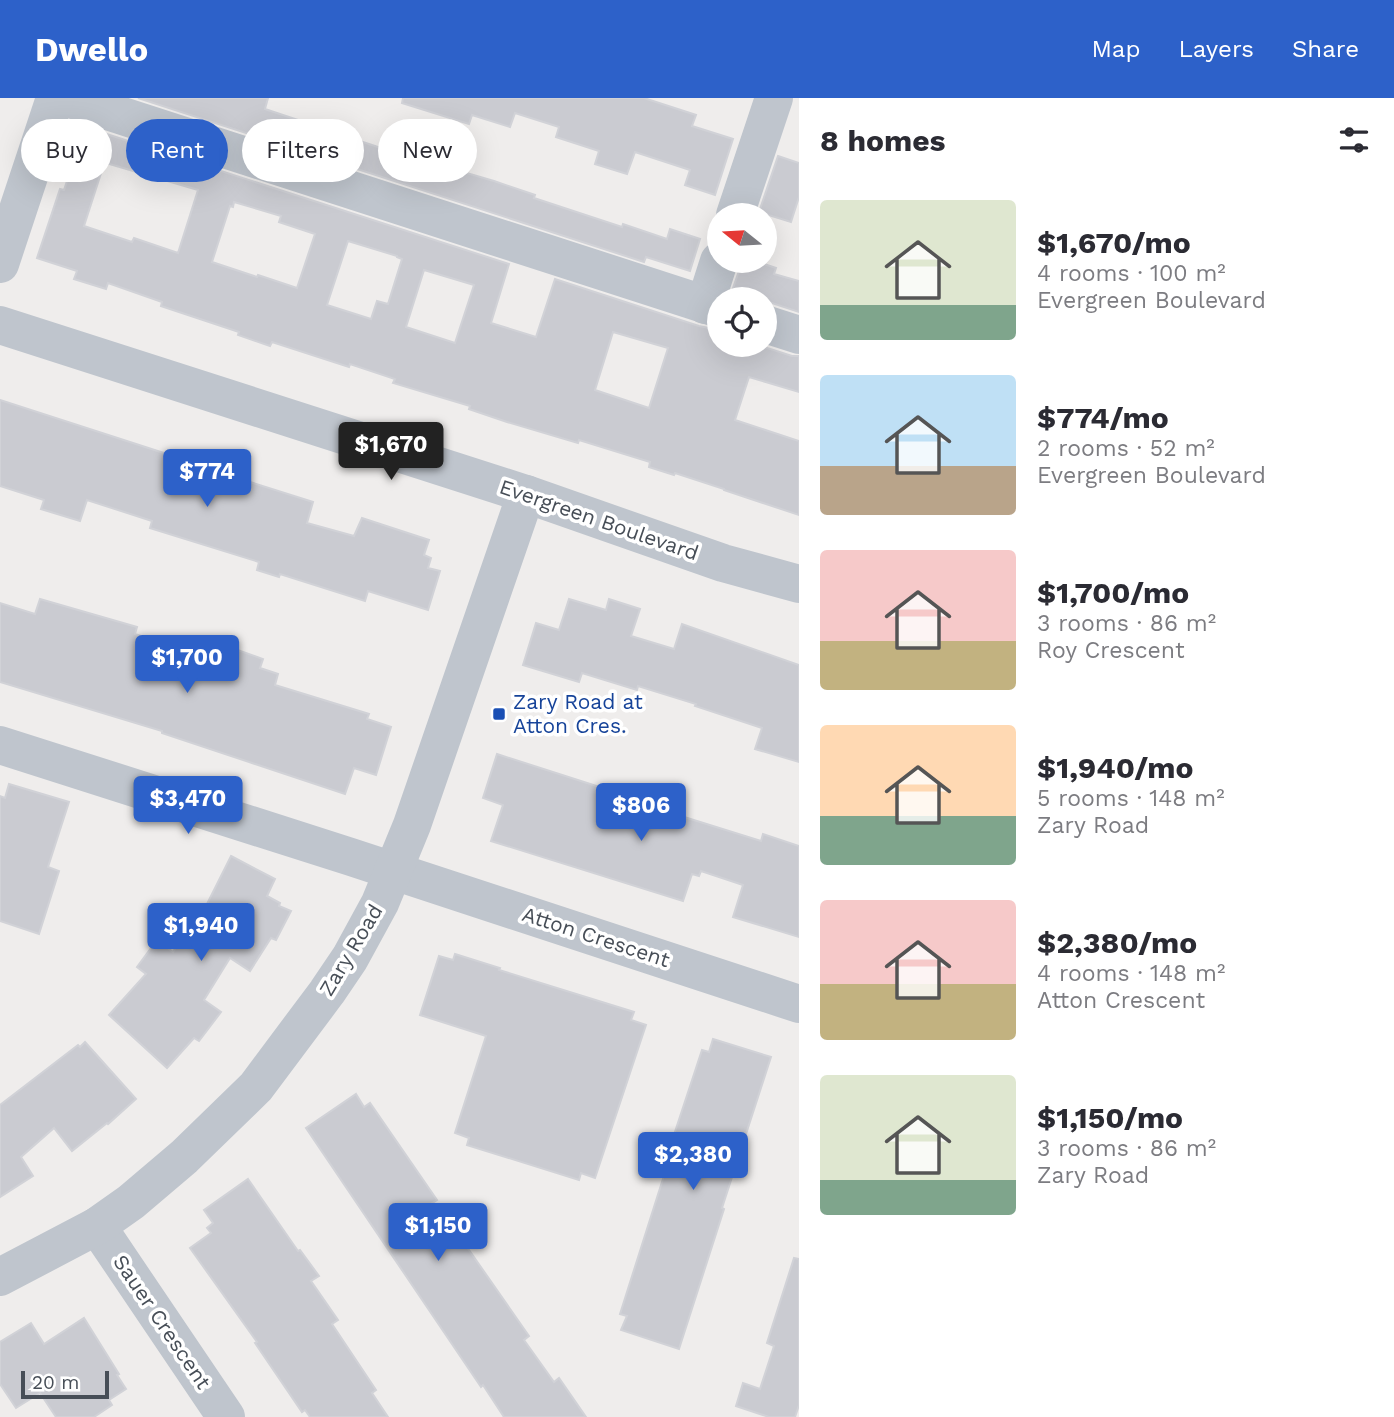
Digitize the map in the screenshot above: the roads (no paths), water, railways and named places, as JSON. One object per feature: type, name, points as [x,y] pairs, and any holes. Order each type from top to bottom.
[{"type":"street","points":[[0,264],[55,98]]},
{"type":"street","points":[[67,98],[707,305]]},
{"type":"street","points":[[738,203],[774,98]]},
{"type":"street","name":"Evergreen Boulevard","points":[[0,325],[526,494],[723,563],[799,584]]},
{"type":"street","points":[[777,328],[799,335]]},
{"type":"street","name":"Zary Road","points":[[0,1278],[97,1226],[184,1157],[256,1087],[350,958],[377,910],[412,825],[526,494]]},
{"type":"street","name":"Atton Crescent","points":[[0,745],[799,1004]]},
{"type":"street","name":"Sauer Crescent","points":[[97,1226],[226,1417]]},
{"type":"place","name":"Zary Road at Atton Cres.","points":[[499,714]]}]
